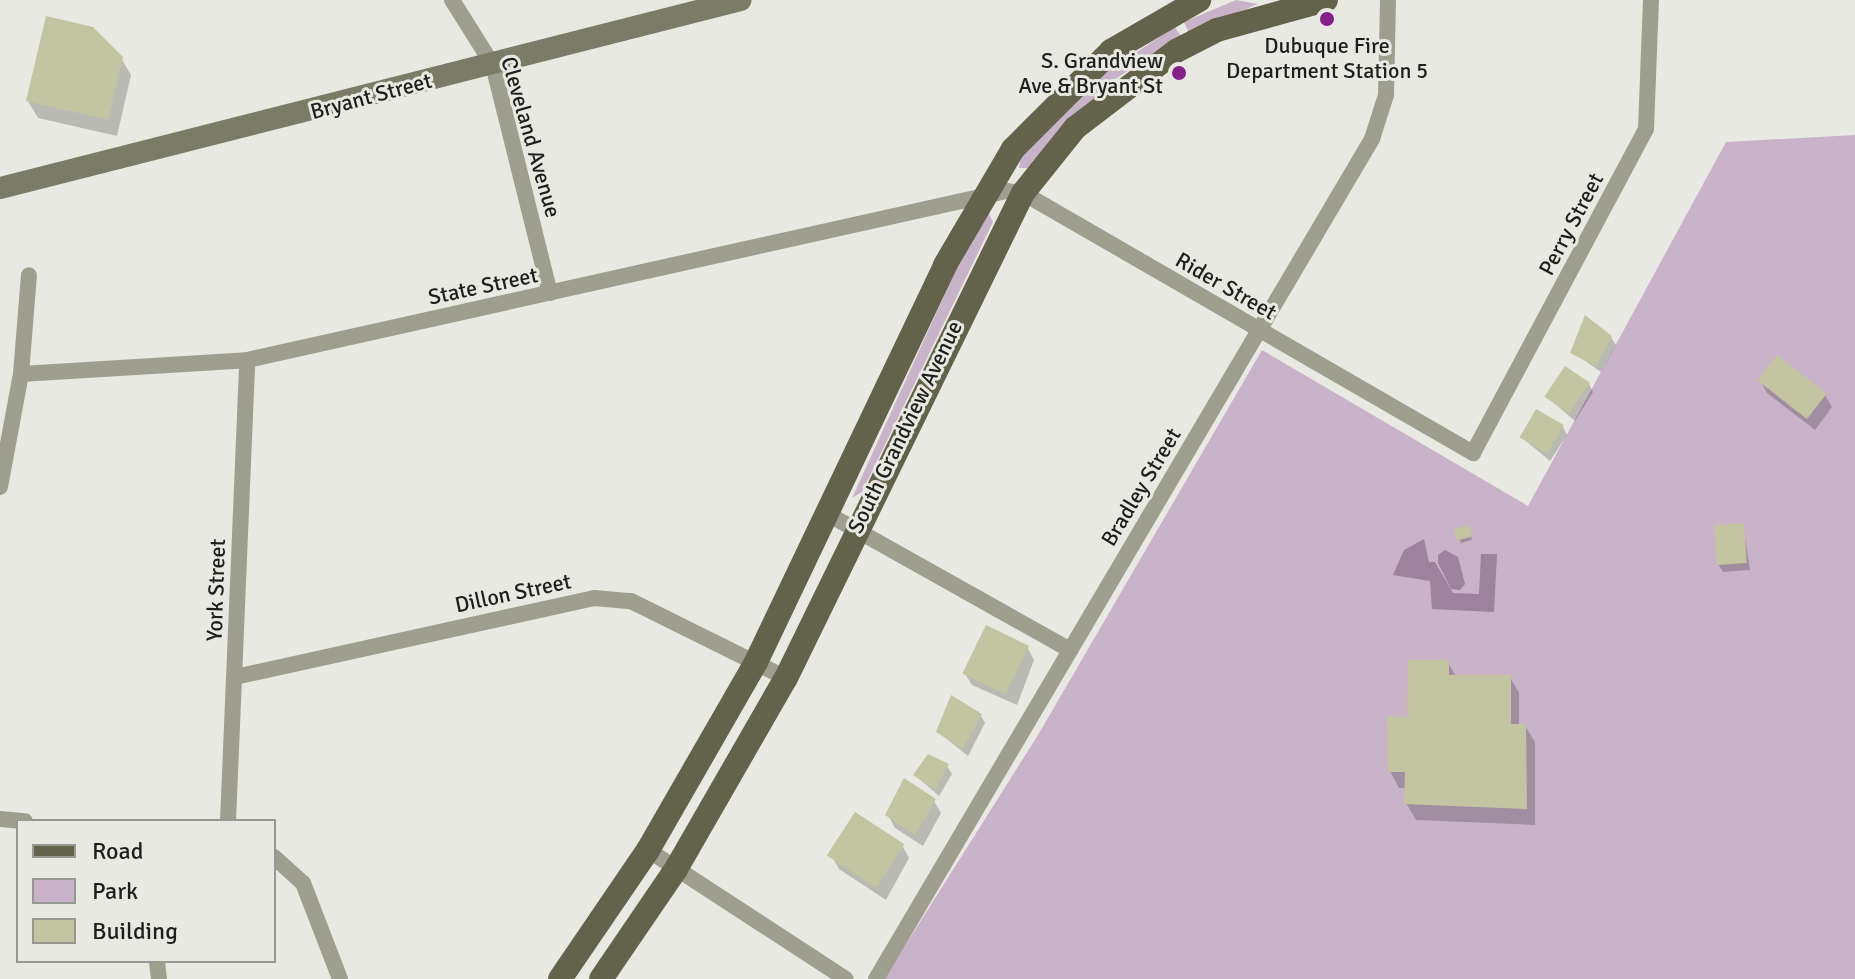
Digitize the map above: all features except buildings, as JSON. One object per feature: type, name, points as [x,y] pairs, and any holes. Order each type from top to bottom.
[{"type":"main road","name":"Bryant Street","points":[[0,188],[741,0]]},
{"type":"main road","name":"South Grandview Avenue","points":[[560,979],[648,850],[756,662],[945,265],[1013,149],[1070,88],[1111,51],[1180,5],[1199,0]]},
{"type":"main road","points":[[1266,0],[1302,6]]},
{"type":"main road","name":"South Grandview Avenue","points":[[601,979],[676,869],[786,678],[855,529],[1023,193],[1075,128],[1145,70],[1217,30],[1326,0]]},
{"type":"street","name":"Cleveland Avenue","points":[[452,0],[493,65],[550,293]]},
{"type":"street","name":"Bradley Street","points":[[876,979],[1380,121],[1388,0]]},
{"type":"street","name":"Perry Street","points":[[1473,453],[1646,129],[1651,0]]},
{"type":"street","name":"Rider Street","points":[[948,201],[987,191],[1023,193],[1473,453]]},
{"type":"street","name":"State Street","points":[[21,374],[247,360],[948,201]]},
{"type":"street","points":[[0,487],[8,404],[21,374],[29,275]]},
{"type":"street","name":"York Street","points":[[228,819],[247,360]]},
{"type":"street","points":[[826,513],[1070,650]]},
{"type":"street","name":"Dillon Street","points":[[235,677],[594,598],[631,601],[786,678]]},
{"type":"street","points":[[648,850],[846,979]]},
{"type":"street","points":[[276,859],[303,883],[340,979]]},
{"type":"green space","points":[[1236,0],[1258,4],[1189,33],[1184,22]]},
{"type":"green space","points":[[1175,27],[1182,38],[1115,79],[1028,168],[1019,168],[1021,157],[1094,80]]},
{"type":"green space","points":[[1855,135],[1855,979],[884,979],[1038,735],[1262,350],[1528,506],[1726,142]]},
{"type":"green space","points":[[988,212],[993,222],[862,492],[852,498],[976,226]]},
{"type":"shaded area","points":[[1424,539],[1429,562],[1435,562],[1453,593],[1479,594],[1481,554],[1497,554],[1494,612],[1432,609],[1430,581],[1393,575],[1404,550]]},
{"type":"shaded area","points":[[1445,550],[1458,557],[1465,584],[1460,590],[1451,589],[1438,563],[1438,555]]},
{"type":"place","name":"Dubuque Fire Department Station 5","points":[[1327,19]]},
{"type":"place","name":"S. Grandview Ave & Bryant St","points":[[1179,73]]}]
